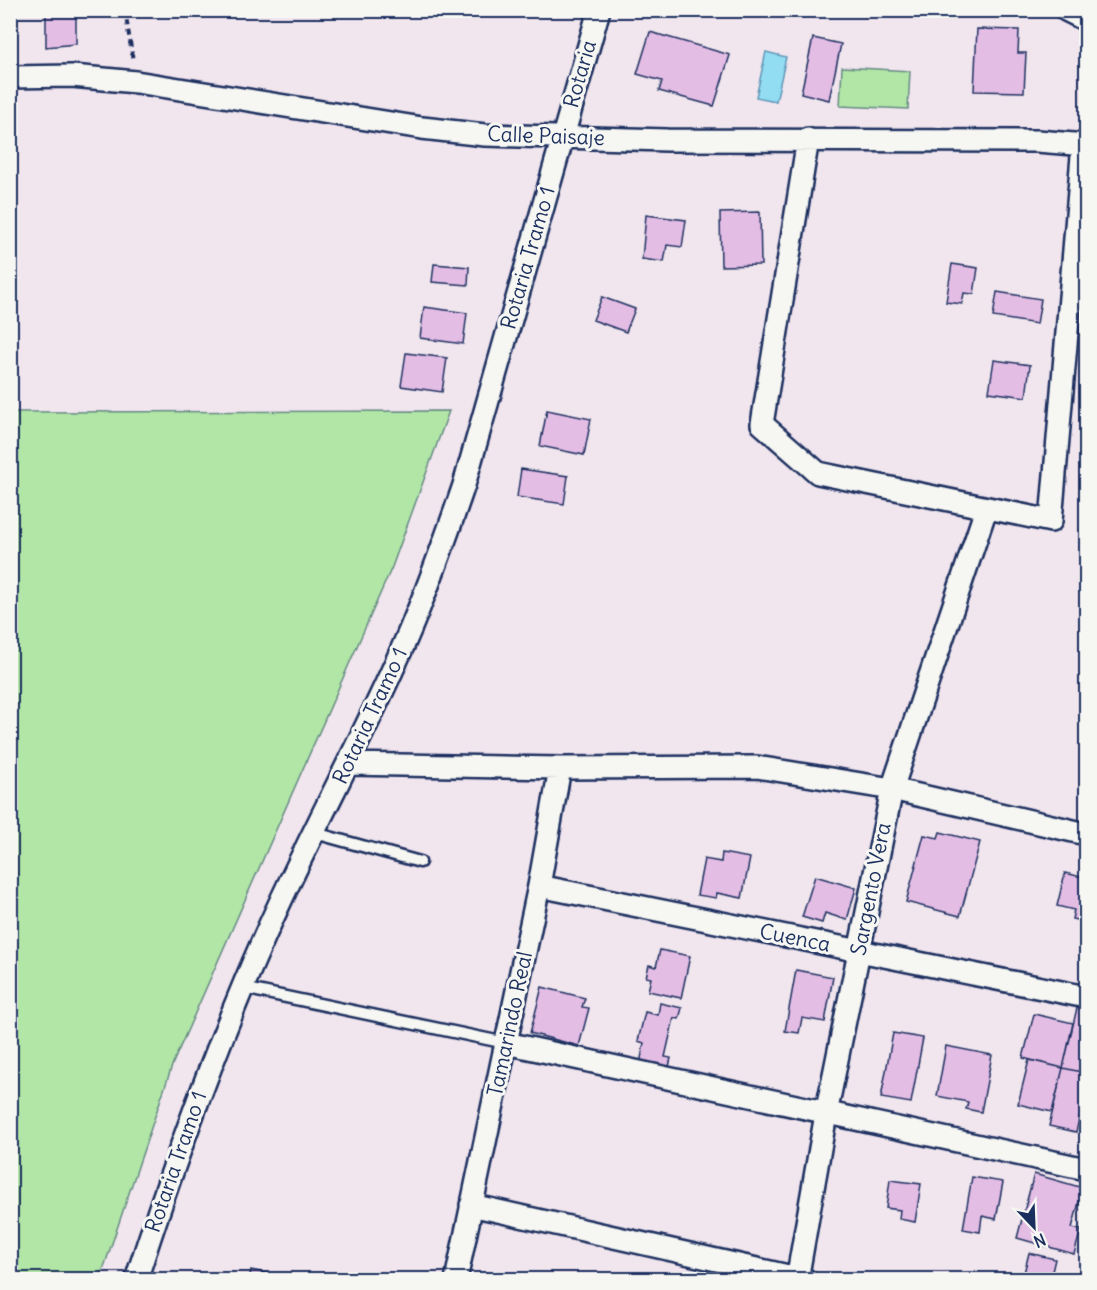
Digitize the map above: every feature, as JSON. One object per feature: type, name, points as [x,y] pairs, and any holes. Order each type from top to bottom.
[{"type":"street","name":"Rotaria","points":[[562,138],[599,10]]},
{"type":"street","points":[[1066,10],[1086,20]]},
{"type":"street","name":"Calle Paisaje","points":[[10,77],[72,76],[136,82],[422,128],[485,135],[562,138],[1037,141],[1085,144]]},
{"type":"street","name":"Rotaria Tramo 1","points":[[136,1280],[173,1168],[243,988],[397,661],[442,549],[464,485],[562,138]]},
{"type":"street","points":[[808,140],[762,424],[818,473],[1051,521],[1085,144]]},
{"type":"street","name":"Sargento Vera","points":[[800,1279],[826,1114],[892,789],[986,509]]},
{"type":"street","points":[[349,764],[560,768],[757,767],[892,789],[1086,834]]},
{"type":"street","name":"Tamarindo Real","points":[[456,1280],[539,886],[560,768]]},
{"type":"street","name":"Cuenca","points":[[539,886],[1086,997]]},
{"type":"street","points":[[506,1043],[1086,1169]]},
{"type":"street","points":[[471,1205],[800,1279]]},
{"type":"lane","points":[[315,833],[420,862]]},
{"type":"lane","points":[[243,988],[506,1043]]},
{"type":"path","points":[[125,10],[136,82]]},
{"type":"green space","points":[[842,67],[910,71],[908,109],[840,106]]},
{"type":"green space","points":[[449,411],[392,567],[173,1063],[100,1279],[11,1279],[11,412]]},
{"type":"water","points":[[766,52],[786,57],[776,101],[756,97]]},
{"type":"building","points":[[46,10],[76,10],[76,44],[46,47]]},
{"type":"building","points":[[977,29],[1019,30],[1018,53],[1026,53],[1024,92],[974,91]]},
{"type":"building","points":[[650,32],[730,55],[714,106],[659,91],[662,81],[637,74]]},
{"type":"building","points":[[813,38],[841,44],[829,100],[801,93]]},
{"type":"building","points":[[760,212],[761,265],[721,266],[720,213]]},
{"type":"building","points":[[646,215],[686,220],[682,247],[667,245],[664,262],[642,259]]},
{"type":"building","points":[[434,264],[469,267],[468,285],[432,282]]},
{"type":"building","points":[[952,264],[978,268],[974,294],[964,293],[962,304],[946,302]]},
{"type":"building","points":[[997,292],[1041,299],[1037,324],[993,317]]},
{"type":"building","points":[[602,297],[635,309],[626,332],[593,320]]},
{"type":"building","points":[[424,307],[467,313],[463,344],[420,338]]},
{"type":"building","points":[[406,353],[447,358],[442,392],[401,386]]},
{"type":"building","points":[[994,360],[1030,365],[1026,397],[989,392]]},
{"type":"building","points":[[547,410],[591,419],[584,455],[540,446]]},
{"type":"building","points":[[521,469],[568,476],[564,504],[517,497]]},
{"type":"building","points":[[940,832],[980,842],[960,916],[906,902],[924,835],[938,838]]},
{"type":"building","points":[[722,853],[750,858],[742,898],[717,893],[716,898],[697,895],[704,859],[721,862]]},
{"type":"building","points":[[1065,873],[1086,878],[1086,922],[1072,919],[1074,910],[1057,906]]},
{"type":"building","points":[[815,876],[856,888],[847,920],[825,913],[822,923],[802,917]]},
{"type":"building","points":[[660,950],[690,956],[681,998],[648,991],[651,978],[646,977],[649,965],[656,967]]},
{"type":"building","points":[[796,970],[833,977],[825,1022],[802,1018],[799,1033],[785,1031]]},
{"type":"building","points":[[542,987],[585,998],[582,1007],[589,1008],[579,1046],[530,1033]]},
{"type":"building","points":[[660,1003],[682,1008],[679,1019],[674,1018],[665,1057],[671,1058],[667,1075],[639,1069],[644,1043],[638,1041],[645,1012],[658,1015]]},
{"type":"building","points":[[1077,1008],[1086,1010],[1086,1073],[1063,1068]]},
{"type":"building","points":[[1034,1014],[1073,1023],[1063,1068],[1023,1058]]},
{"type":"building","points":[[893,1033],[923,1038],[911,1103],[881,1098]]},
{"type":"building","points":[[946,1046],[992,1055],[981,1112],[966,1109],[968,1102],[937,1096]]},
{"type":"building","points":[[1029,1060],[1063,1068],[1052,1112],[1018,1104]]},
{"type":"building","points":[[1063,1068],[1086,1073],[1086,1089],[1076,1132],[1049,1126]]},
{"type":"building","points":[[1034,1174],[1083,1188],[1072,1228],[1081,1230],[1074,1254],[1017,1238]]},
{"type":"building","points":[[972,1177],[1003,1182],[996,1219],[982,1216],[980,1232],[963,1229]]},
{"type":"building","points":[[890,1180],[921,1184],[915,1222],[899,1219],[900,1210],[886,1208]]},
{"type":"building","points":[[1029,1253],[1055,1259],[1050,1280],[1023,1277]]},
{"type":"building","points":[[251,1270],[299,1280],[249,1280]]},
{"type":"building","points":[[690,1274],[711,1280],[689,1280]]}]
